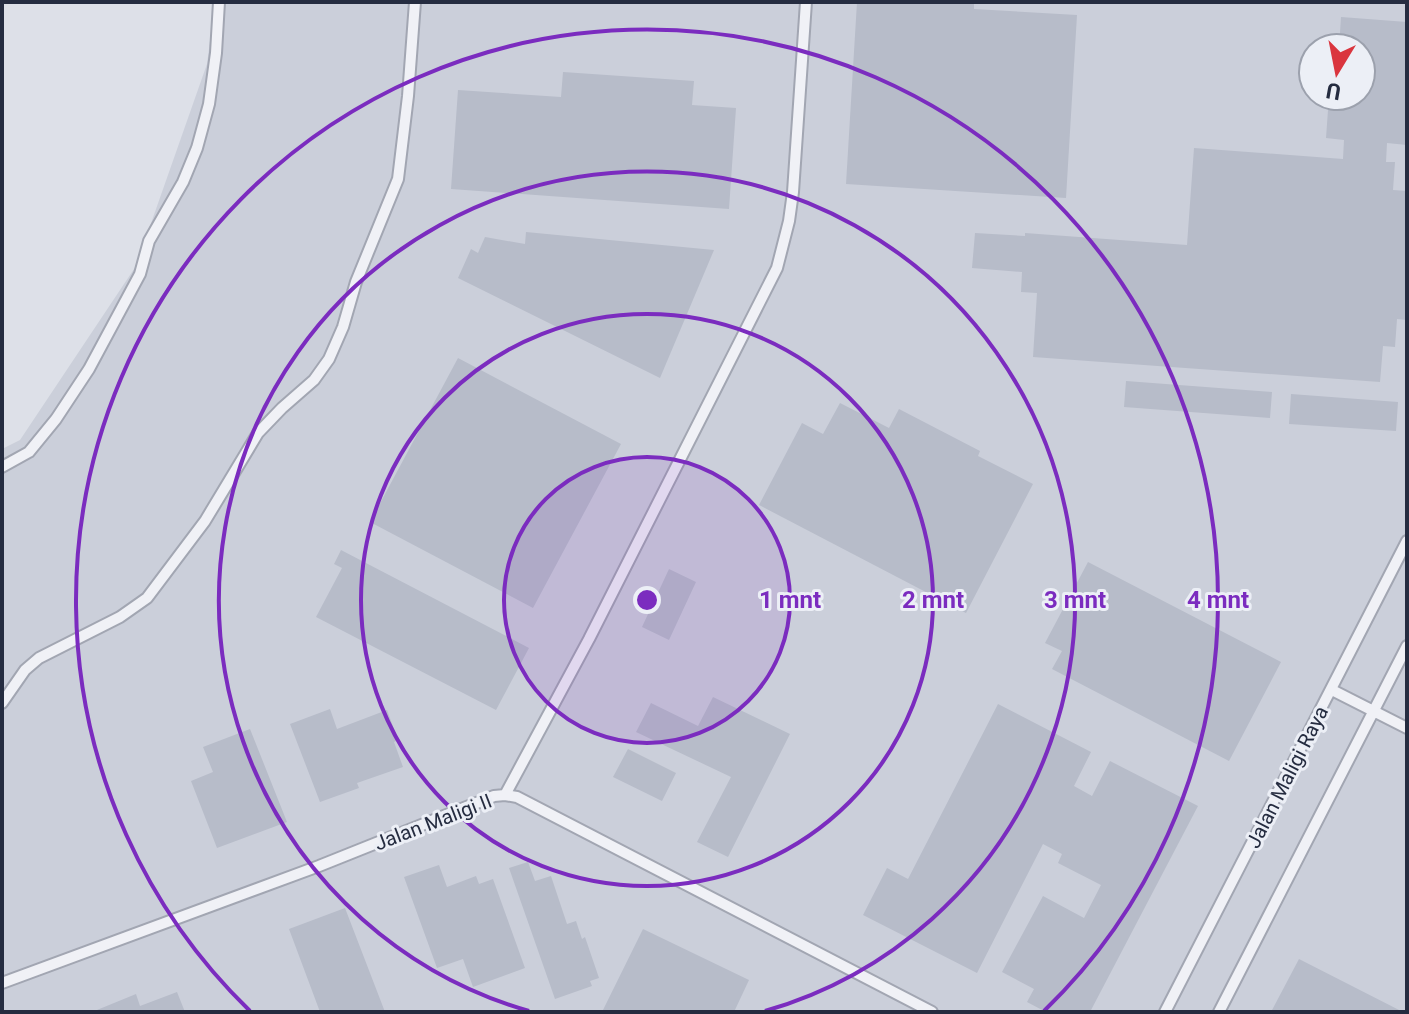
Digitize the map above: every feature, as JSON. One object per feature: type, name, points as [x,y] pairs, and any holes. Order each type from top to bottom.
[{"type":"street","points":[[2,467],[29,452],[56,419],[89,369],[140,274],[149,241],[183,182],[197,148],[209,104],[219,2]]},
{"type":"street","points":[[2,703],[25,670],[39,658],[120,617],[147,598],[205,521],[258,433],[314,380],[329,359],[398,179],[415,2]]},
{"type":"street","points":[[505,795],[589,639],[777,268],[793,192],[806,2]]},
{"type":"street","name":"Jalan Maligi Raya","points":[[1165,1012],[1407,541]]},
{"type":"street","points":[[1219,1012],[1407,646]]},
{"type":"street","points":[[1332,690],[1407,728]]},
{"type":"street","name":"Jalan Maligi II","points":[[2,983],[347,855],[494,796],[505,795],[517,797],[580,828],[932,1012]]},
{"type":"shaded area","points":[[215,2],[1407,2],[1407,1012],[2,1012],[2,449],[20,440],[136,266],[207,64]]},
{"type":"building","points":[[857,2],[974,2],[974,9],[1077,15],[1066,198],[846,184]]},
{"type":"building","points":[[1341,17],[1407,22],[1407,145],[1387,143],[1386,162],[1395,162],[1393,190],[1407,191],[1407,320],[1397,319],[1395,347],[1383,346],[1380,382],[1033,357],[1037,293],[1021,292],[1022,272],[972,268],[975,233],[1025,236],[1025,233],[1187,245],[1194,148],[1343,159],[1344,140],[1326,138],[1328,112],[1377,112],[1377,32],[1340,32]]},
{"type":"building","points":[[563,72],[694,81],[692,105],[736,108],[729,209],[451,189],[458,90],[561,97]]},
{"type":"building","points":[[526,232],[714,250],[660,378],[458,278],[471,249],[478,253],[485,237],[525,244]]},
{"type":"building","points":[[458,358],[621,444],[533,608],[370,522]]},
{"type":"building","points":[[1126,381],[1272,392],[1270,418],[1124,407]]},
{"type":"building","points":[[1291,394],[1398,402],[1396,431],[1289,424]]},
{"type":"building","points":[[840,403],[889,428],[899,409],[980,451],[978,456],[1033,484],[966,613],[759,505],[802,423],[823,434]]},
{"type":"building","points":[[341,550],[529,648],[496,710],[316,617],[342,568],[334,564]]},
{"type":"building","points":[[1088,562],[1281,662],[1229,761],[1052,669],[1062,651],[1045,643]]},
{"type":"building","points":[[669,569],[696,582],[669,640],[642,627]]},
{"type":"building","points":[[713,697],[790,734],[728,857],[697,842],[731,777],[636,732],[651,703],[698,726]]},
{"type":"building","points":[[998,704],[1091,752],[1074,786],[1092,796],[1110,761],[1198,806],[1090,1012],[1046,1012],[1027,1002],[1034,989],[1002,972],[1043,896],[1084,918],[1101,885],[1058,863],[1062,854],[1043,844],[977,973],[863,915],[887,868],[908,879]]},
{"type":"building","points":[[330,709],[337,729],[387,710],[398,740],[394,742],[403,767],[357,783],[359,788],[320,802],[290,724]]},
{"type":"building","points":[[250,729],[287,822],[217,848],[191,781],[213,772],[203,747]]},
{"type":"building","points":[[628,749],[676,773],[662,801],[613,777]]},
{"type":"building","points":[[528,862],[535,881],[551,876],[567,924],[576,921],[599,978],[590,981],[592,986],[555,999],[509,868]]},
{"type":"building","points":[[439,865],[447,887],[476,876],[479,884],[493,879],[525,968],[473,987],[463,959],[437,968],[404,877]]},
{"type":"building","points":[[345,908],[385,1012],[320,1012],[289,929]]},
{"type":"building","points":[[643,929],[749,980],[734,1012],[602,1012]]},
{"type":"building","points":[[1299,959],[1403,1012],[1271,1012]]},
{"type":"building","points":[[177,992],[185,1012],[92,1012],[136,994],[140,1006]]}]
